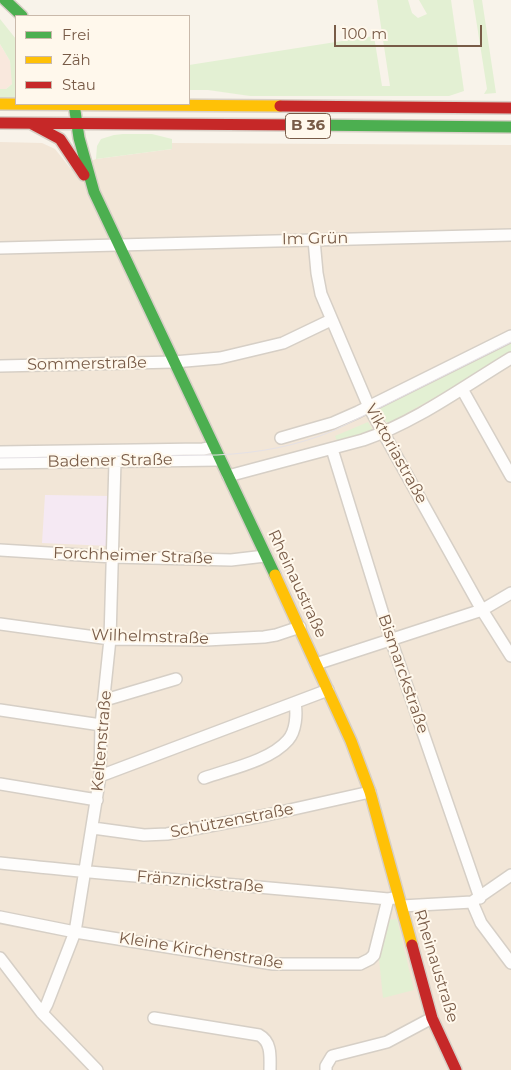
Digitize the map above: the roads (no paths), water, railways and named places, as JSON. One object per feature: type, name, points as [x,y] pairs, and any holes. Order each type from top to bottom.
[{"type":"street","points":[[5,0],[21,15]]},
{"type":"street","name":"B 36","points":[[0,104],[15,104]]},
{"type":"street","name":"Rheinaustraße","points":[[74,105],[79,138],[94,192],[300,627],[351,741],[370,792],[396,901],[432,1018],[456,1070]]},
{"type":"street","name":"B 36","points":[[190,105],[511,108]]},
{"type":"street","name":"B 36","points":[[0,123],[511,127]]},
{"type":"street","points":[[32,124],[60,139],[94,192]]},
{"type":"street","name":"Im Grün","points":[[0,248],[511,234]]},
{"type":"street","name":"Viktoriastraße","points":[[314,240],[316,273],[321,294],[369,407],[482,610],[511,656]]},
{"type":"street","name":"Sommerstraße","points":[[0,366],[174,362],[220,358],[282,343],[331,320]]},
{"type":"street","points":[[281,438],[333,423],[511,336]]},
{"type":"street","points":[[228,476],[332,449],[384,433],[462,390],[511,358]]},
{"type":"street","points":[[462,390],[511,476]]},
{"type":"street","name":"Badener Straße","points":[[0,452],[203,449],[214,447]]},
{"type":"street","name":"Bismarckstraße","points":[[332,449],[391,640],[476,900],[481,922],[511,964]]},
{"type":"street","name":"Badener Straße","points":[[0,464],[220,460]]},
{"type":"street","name":"Keltenstraße","points":[[42,1013],[48,1004],[76,932],[84,872],[97,800],[100,776],[101,725],[110,639],[115,461]]},
{"type":"street","name":"Forchheimer Straße","points":[[0,550],[113,557],[231,560],[265,556]]},
{"type":"street","points":[[316,664],[482,610],[511,593]]},
{"type":"street","name":"Wilhelmstraße","points":[[0,624],[110,639],[206,640],[276,635],[300,627]]},
{"type":"street","points":[[105,700],[176,679]]},
{"type":"street","points":[[100,776],[328,690]]},
{"type":"street","points":[[204,778],[263,758],[289,739],[296,719],[295,703]]},
{"type":"street","points":[[0,710],[101,725]]},
{"type":"street","points":[[0,784],[97,800]]},
{"type":"street","name":"Schützenstraße","points":[[93,828],[144,835],[167,834],[267,815],[370,792]]},
{"type":"street","name":"Fränznickstraße","points":[[0,864],[396,901],[476,900]]},
{"type":"street","points":[[476,900],[511,876]]},
{"type":"street","name":"Kleine Kirchenstraße","points":[[0,917],[76,932],[272,964],[360,964],[374,955],[396,901]]},
{"type":"street","points":[[2,966],[42,1013],[97,1070]]},
{"type":"street","points":[[154,1018],[260,1035],[266,1039],[269,1045],[270,1070]]},
{"type":"street","points":[[326,1070],[326,1066],[332,1056],[387,1042],[432,1018]]},
{"type":"tram line","points":[[0,458],[217,455],[278,448],[321,436],[335,430],[511,342]]}]
